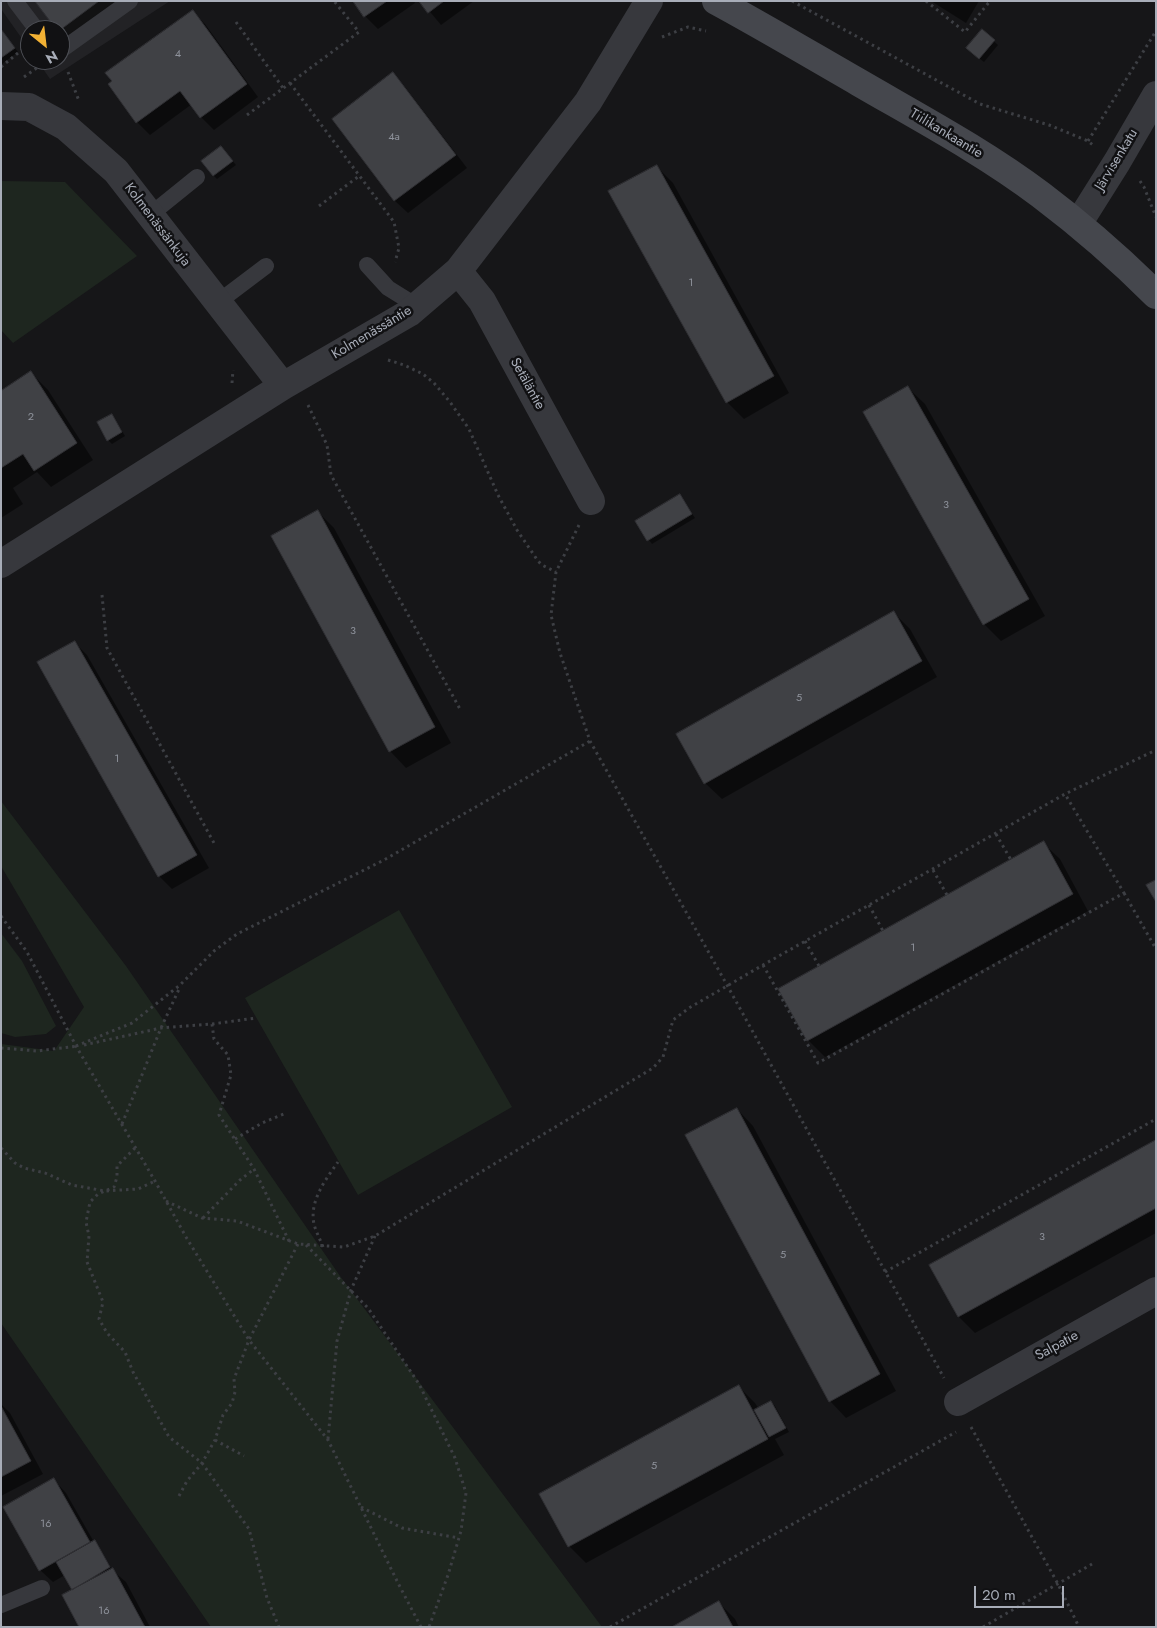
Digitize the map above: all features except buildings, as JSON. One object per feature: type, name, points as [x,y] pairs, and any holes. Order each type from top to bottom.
[{"type":"street","name":"Tiilikankaantie","points":[[716,1],[962,143],[1041,195],[1108,249],[1156,295]]},
{"type":"street","name":"Kolmenässäntie","points":[[1,564],[294,393],[409,313],[458,271],[588,102],[642,12]]},
{"type":"street","name":"Järvisenkatu","points":[[1078,224],[1156,95]]},
{"type":"street","name":"Kolmenässänkuja","points":[[1,106],[29,107],[66,127],[116,171],[217,303],[294,393]]},
{"type":"street","name":"Setäläntie","points":[[458,271],[482,302],[591,501]]},
{"type":"street","name":"Salpatie","points":[[964,1413],[1156,1291]]},
{"type":"lane","points":[[16,1],[30,20]]},
{"type":"lane","points":[[70,44],[130,1]]},
{"type":"lane","points":[[150,214],[197,177]]},
{"type":"lane","points":[[367,265],[388,288],[416,306]]},
{"type":"lane","points":[[217,303],[266,266]]},
{"type":"lane","points":[[1,1605],[42,1588]]},
{"type":"path","points":[[247,115],[359,32],[334,1]]},
{"type":"path","points":[[792,1],[980,104],[1049,125],[1088,142],[1117,162],[1131,169],[1144,188],[1156,216]]},
{"type":"path","points":[[926,1],[965,32],[990,1]]},
{"type":"path","points":[[642,12],[659,38],[688,27],[714,33]]},
{"type":"path","points":[[236,22],[283,88]]},
{"type":"path","points":[[1088,142],[1156,31]]},
{"type":"path","points":[[1,67],[20,51]]},
{"type":"path","points":[[19,80],[34,70]]},
{"type":"path","points":[[67,70],[80,102],[80,109]]},
{"type":"path","points":[[290,83],[394,222],[399,248],[388,288]]},
{"type":"path","points":[[319,206],[360,176]]},
{"type":"path","points":[[382,358],[417,370],[434,384],[450,402],[469,429],[498,495],[533,556],[542,565],[556,572]]},
{"type":"path","points":[[294,393],[327,445],[331,474],[460,709]]},
{"type":"path","points":[[591,501],[556,572],[551,615],[560,653],[590,742],[964,1413],[1058,1584],[1079,1627]]},
{"type":"path","points":[[102,594],[106,648],[214,843]]},
{"type":"path","points":[[76,1046],[132,1023],[180,986],[214,951],[237,934],[384,860],[590,742]]},
{"type":"path","points":[[166,1201],[202,1218],[237,1221],[298,1244],[344,1247],[376,1236],[653,1068],[663,1057],[673,1020],[727,985],[1066,794],[1156,750]]},
{"type":"path","points":[[1066,794],[1156,949]]},
{"type":"path","points":[[996,834],[1010,860]]},
{"type":"path","points":[[933,870],[947,895]]},
{"type":"path","points":[[763,964],[818,1064],[1124,893]]},
{"type":"path","points":[[869,905],[883,931]]},
{"type":"path","points":[[1,916],[27,952],[76,1046],[156,1181],[186,1238],[249,1340],[328,1440],[421,1627]]},
{"type":"path","points":[[806,941],[820,966]]},
{"type":"path","points":[[122,1124],[180,986]]},
{"type":"path","points":[[1,1048],[37,1051],[76,1046],[161,1028],[256,1018]]},
{"type":"path","points":[[212,1024],[214,1039],[228,1055],[231,1075],[219,1115],[254,1169],[289,1241]]},
{"type":"path","points":[[235,1139],[262,1123],[286,1113]]},
{"type":"path","points":[[885,1272],[1156,1119]]},
{"type":"path","points":[[1,1148],[15,1163],[24,1168],[45,1173],[72,1185],[105,1191],[138,1189],[156,1181]]},
{"type":"path","points":[[135,1148],[117,1166],[117,1177],[114,1187],[98,1194],[90,1202],[86,1222],[89,1236],[87,1262],[103,1302],[99,1319],[107,1333],[125,1352],[133,1372],[169,1437],[202,1463],[249,1529],[267,1598],[279,1627]]},
{"type":"path","points":[[322,1247],[314,1222],[316,1201],[323,1182],[338,1162]]},
{"type":"path","points":[[202,1218],[240,1180],[254,1169]]},
{"type":"path","points":[[328,1440],[337,1341],[351,1290],[376,1236]]},
{"type":"path","points":[[179,1496],[186,1481],[202,1463],[216,1440],[223,1415],[232,1403],[235,1392],[234,1379],[249,1340],[298,1244]]},
{"type":"path","points":[[306,1244],[368,1308],[419,1384],[455,1458],[466,1493],[459,1538],[429,1627]]},
{"type":"path","points":[[610,1627],[964,1413]]},
{"type":"path","points":[[216,1440],[244,1456]]},
{"type":"path","points":[[361,1507],[402,1528],[459,1538]]},
{"type":"path","points":[[984,1627],[1092,1564]]},
{"type":"shaded area","points":[[1,1],[170,1],[70,66],[70,20],[20,20],[20,36],[1,9]]},
{"type":"shaded area","points":[[44,70],[64,70],[50,79]]},
{"type":"shaded area","points":[[1,181],[65,182],[137,256],[13,343],[1,330]]},
{"type":"shaded area","points":[[1,801],[126,966],[340,1276],[602,1627],[211,1627],[1,1323],[1,1044],[54,1051],[84,1007],[1,866]]},
{"type":"shaded area","points":[[399,910],[512,1107],[358,1195],[245,998]]},
{"type":"shaded area","points":[[1,933],[22,961],[56,1026],[46,1034],[15,1037],[1,1033]]}]
